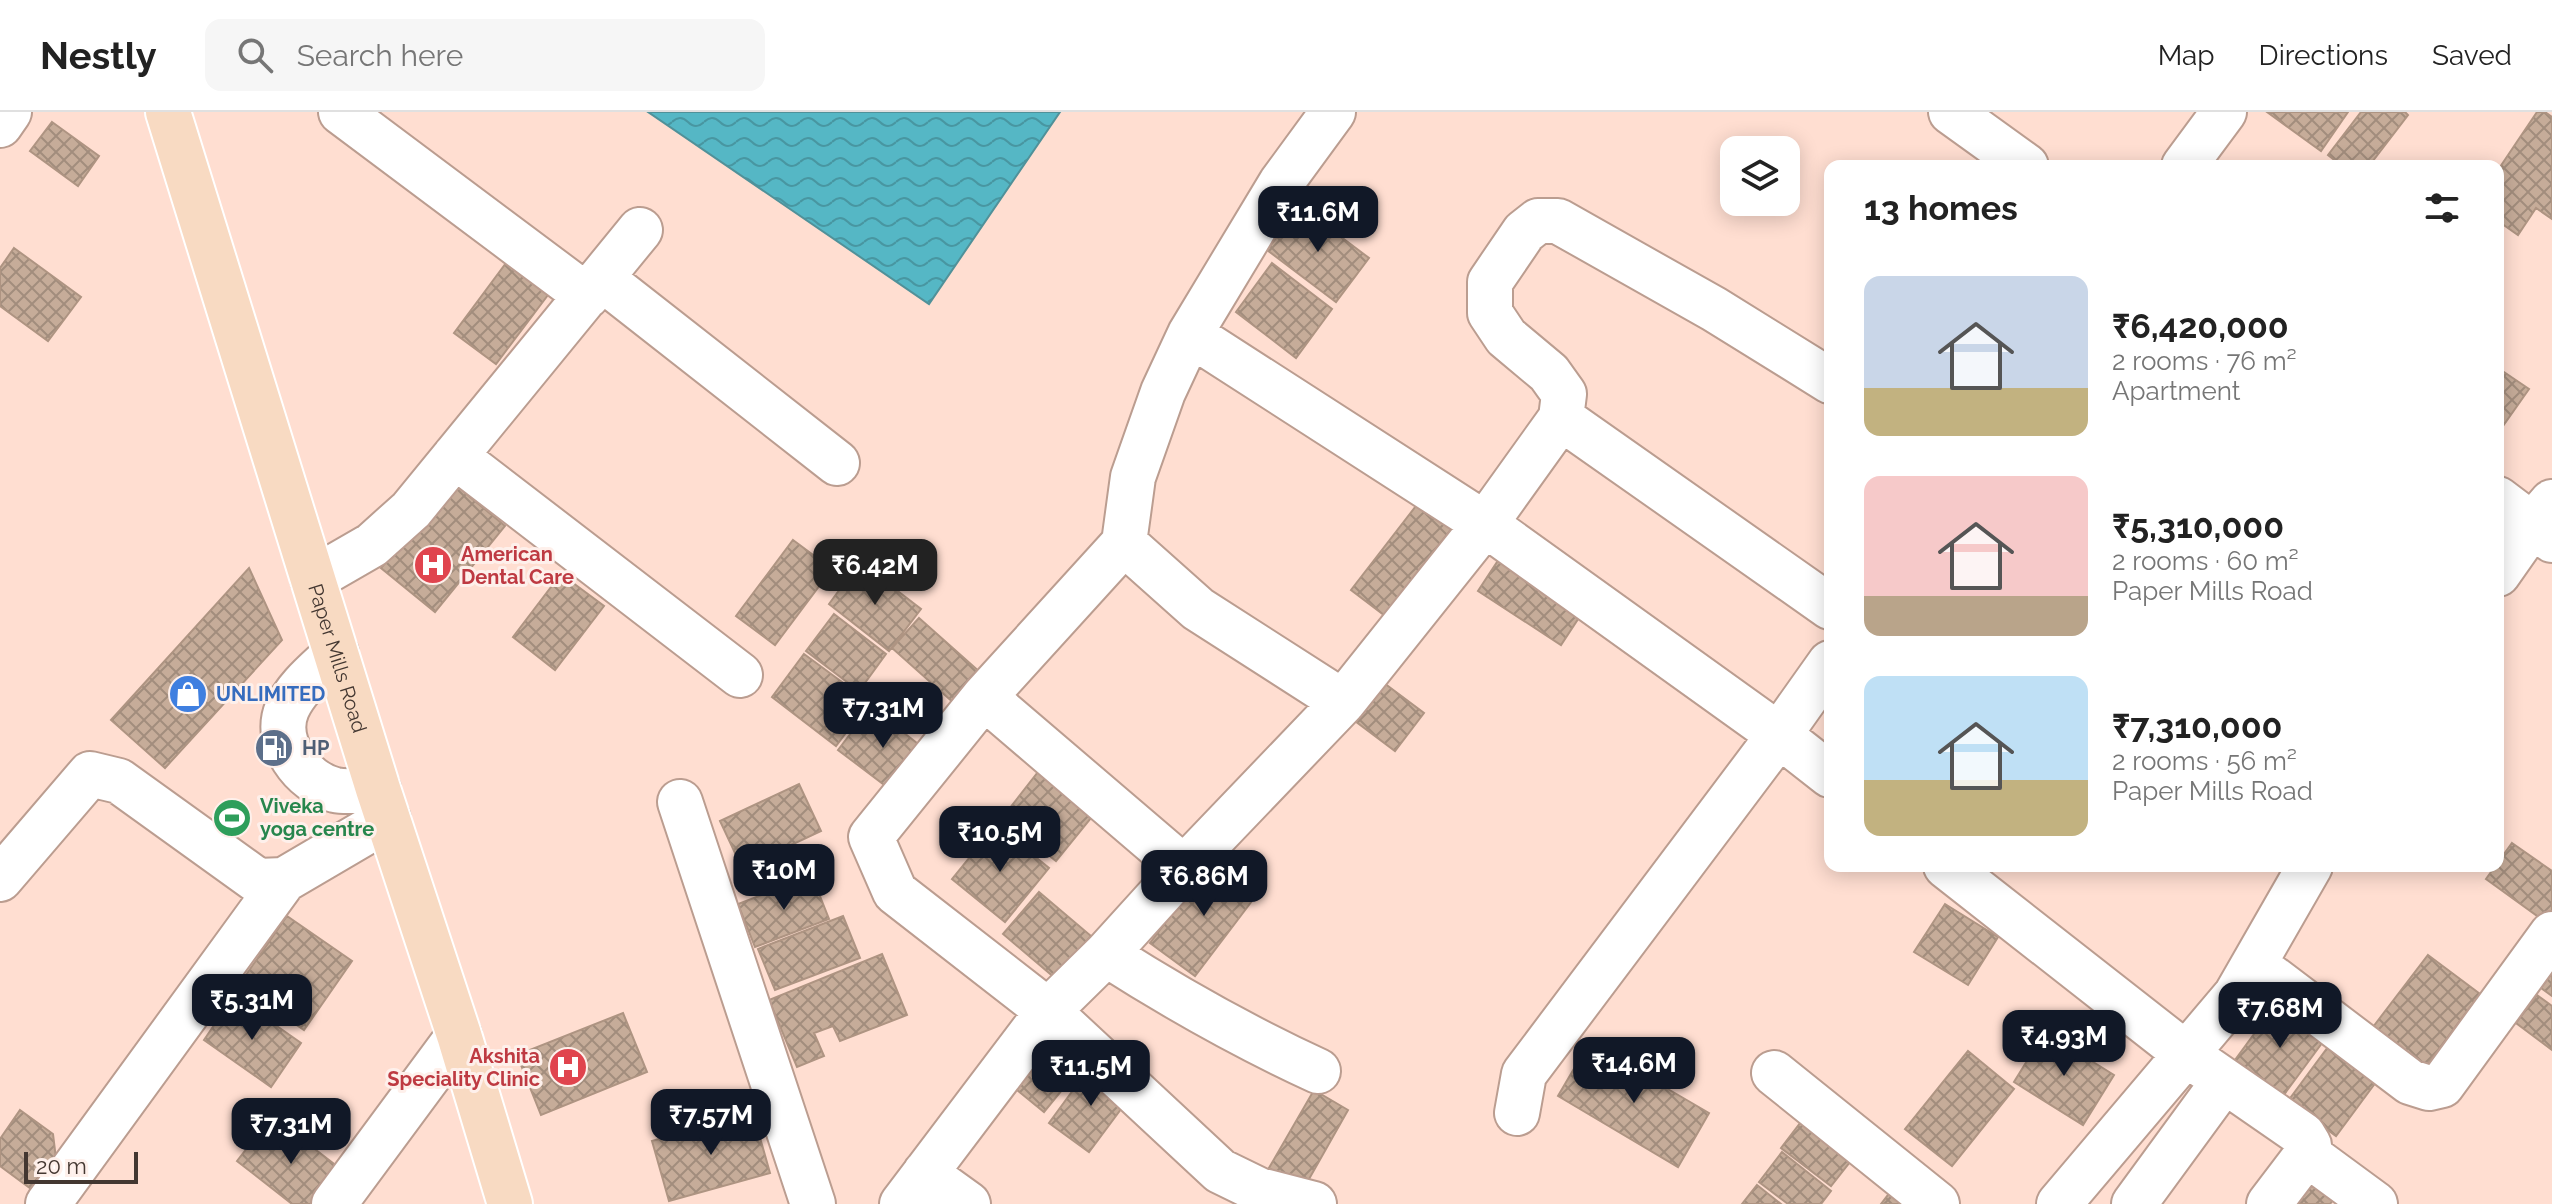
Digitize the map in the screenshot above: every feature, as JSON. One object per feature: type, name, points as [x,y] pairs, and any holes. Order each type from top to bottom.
[{"type":"main road","name":"Paper Mills Road","points":[[168,112],[510,1204]]},
{"type":"street","points":[[0,125],[9,112]]},
{"type":"street","points":[[341,112],[594,287],[837,463]]},
{"type":"street","points":[[1314,1204],[1259,1190],[1220,1171],[1048,1011],[895,892],[871,837],[984,697],[1124,543],[1133,477],[1163,392],[1190,334],[1281,183],[1333,112]]},
{"type":"street","points":[[1951,112],[2018,160]]},
{"type":"street","points":[[2188,160],[2224,112]]},
{"type":"street","points":[[968,1204],[914,1189],[1048,1011],[1106,954],[1343,702],[1485,524],[1561,418],[1564,394],[1549,373],[1506,337],[1490,313],[1490,282],[1524,232],[1538,221],[1558,221],[1714,309],[1824,377]]},
{"type":"street","points":[[313,579],[372,545],[411,510],[640,230]]},
{"type":"street","points":[[1190,334],[1485,524],[1824,770]]},
{"type":"street","points":[[1561,418],[1824,603]]},
{"type":"street","points":[[455,456],[740,675]]},
{"type":"street","points":[[2504,564],[2534,516]]},
{"type":"street","points":[[1124,543],[1198,609],[1343,702]]},
{"type":"street","points":[[336,653],[293,697],[282,725],[285,740],[292,756],[312,780],[332,790],[383,804]]},
{"type":"street","points":[[1517,1113],[1524,1074],[1824,671]]},
{"type":"street","points":[[984,697],[1184,868]]},
{"type":"street","points":[[0,879],[90,774],[119,781],[258,881],[284,880]]},
{"type":"street","points":[[680,802],[813,1204]]},
{"type":"street","points":[[48,1204],[284,880],[383,804]]},
{"type":"street","points":[[1954,872],[2186,1054],[2303,1135],[2309,1145],[2307,1154],[2269,1204]]},
{"type":"street","points":[[2076,1199],[2130,1121],[2236,995],[2307,872]]},
{"type":"street","points":[[2254,964],[2410,1082],[2429,1088],[2442,1085],[2552,934]]},
{"type":"street","points":[[1106,954],[1171,996],[1259,1044],[1318,1071]]},
{"type":"street","points":[[334,1204],[459,1035]]},
{"type":"street","points":[[1774,1073],[1937,1204]]},
{"type":"street","points":[[2134,1204],[2180,1158],[2224,1081]]},
{"type":"street","points":[[2130,1121],[2180,1158]]},
{"type":"street","points":[[2307,1154],[2375,1204]]},
{"type":"water","points":[[648,112],[1060,112],[929,304]]},
{"type":"building","points":[[2267,112],[2348,112],[2321,151]]},
{"type":"building","points":[[2361,112],[2405,112],[2408,115],[2374,160],[2334,160],[2328,155]]},
{"type":"building","points":[[2537,112],[2545,112],[2552,117],[2552,219],[2536,208],[2518,235],[2504,225],[2504,161]]},
{"type":"building","points":[[52,122],[99,156],[78,186],[30,151]]},
{"type":"building","points":[[1300,206],[1369,258],[1336,302],[1267,250]]},
{"type":"building","points":[[14,248],[81,297],[48,341],[0,306],[0,268]]},
{"type":"building","points":[[512,255],[554,287],[496,364],[454,333]]},
{"type":"building","points":[[1272,263],[1332,309],[1296,358],[1236,312]]},
{"type":"building","points":[[2504,372],[2529,389],[2504,424]]},
{"type":"building","points":[[452,482],[505,526],[435,612],[381,568]]},
{"type":"building","points":[[1426,493],[1459,519],[1384,615],[1351,590]]},
{"type":"building","points":[[793,540],[832,569],[775,645],[736,616]]},
{"type":"building","points":[[1503,553],[1586,607],[1561,645],[1478,591]]},
{"type":"building","points":[[860,562],[921,609],[889,651],[829,604]]},
{"type":"building","points":[[249,568],[282,640],[165,768],[111,720]]},
{"type":"building","points":[[561,574],[604,606],[555,670],[513,637]]},
{"type":"building","points":[[834,614],[886,654],[859,691],[806,651]]},
{"type":"building","points":[[919,618],[990,681],[964,712],[892,648]]},
{"type":"building","points":[[804,654],[869,702],[836,746],[772,697]]},
{"type":"building","points":[[1372,674],[1424,713],[1395,751],[1343,712]]},
{"type":"building","points":[[871,707],[927,751],[895,793],[838,750]]},
{"type":"building","points":[[1045,763],[1100,807],[1056,861],[1002,818]]},
{"type":"building","points":[[799,784],[821,831],[742,868],[720,821]]},
{"type":"building","points":[[996,825],[1049,868],[1005,922],[952,879]]},
{"type":"building","points":[[2512,843],[2552,871],[2552,910],[2544,921],[2486,879],[2491,872],[2504,872],[2504,854]]},
{"type":"building","points":[[1213,860],[1258,893],[1195,976],[1150,943]]},
{"type":"building","points":[[812,876],[829,919],[755,947],[738,904]]},
{"type":"building","points":[[1039,892],[1091,936],[1055,978],[1003,934]]},
{"type":"building","points":[[1945,904],[1998,937],[1968,985],[1914,952]]},
{"type":"building","points":[[287,916],[352,961],[304,1030],[239,985]]},
{"type":"building","points":[[843,916],[860,958],[775,990],[758,949]]},
{"type":"building","points":[[882,954],[907,1015],[840,1041],[833,1026],[814,1033],[824,1056],[797,1067],[769,1000]]},
{"type":"building","points":[[2428,955],[2480,994],[2426,1066],[2373,1027]]},
{"type":"building","points":[[2552,973],[2552,996],[2541,988]]},
{"type":"building","points":[[2537,995],[2552,1006],[2552,1050],[2516,1023]]},
{"type":"building","points":[[234,996],[301,1043],[271,1087],[204,1040]]},
{"type":"building","points":[[2276,1004],[2325,1039],[2283,1096],[2235,1060]]},
{"type":"building","points":[[623,1013],[647,1072],[541,1115],[517,1055]]},
{"type":"building","points":[[1051,1027],[1089,1057],[1044,1112],[1007,1082]]},
{"type":"building","points":[[2045,1032],[2114,1075],[2083,1125],[2014,1082]]},
{"type":"building","points":[[1589,1043],[1709,1113],[1678,1167],[1558,1096]]},
{"type":"building","points":[[2331,1043],[2379,1078],[2336,1136],[2288,1101]]},
{"type":"building","points":[[1968,1051],[2014,1089],[1952,1166],[1905,1129]]},
{"type":"building","points":[[1093,1063],[1133,1093],[1089,1152],[1049,1123]]},
{"type":"building","points":[[1314,1090],[1348,1110],[1304,1188],[1269,1168]]},
{"type":"building","points":[[20,1110],[53,1134],[57,1167],[38,1194],[0,1166],[0,1139]]},
{"type":"building","points":[[753,1113],[770,1173],[669,1201],[652,1141]]},
{"type":"building","points":[[272,1116],[347,1174],[323,1204],[292,1204],[237,1161]]},
{"type":"building","points":[[1804,1118],[1854,1157],[1831,1186],[1781,1148]]},
{"type":"building","points":[[1782,1152],[1831,1191],[1821,1204],[1788,1204],[1759,1182]]},
{"type":"building","points":[[2318,1167],[2344,1185],[2330,1204],[2290,1204]]},
{"type":"building","points":[[1757,1185],[1781,1204],[1742,1204]]},
{"type":"building","points":[[1891,1191],[1908,1204],[1881,1204]]},
{"type":"place","name":"American Dental Care","points":[[433,565]]},
{"type":"place","name":"UNLIMITED","points":[[188,694]]},
{"type":"place","name":"HP","points":[[274,748]]},
{"type":"place","name":"Viveka yoga centre","points":[[232,818]]},
{"type":"place","name":"Akshita Speciality Clinic","points":[[568,1067]]}]
